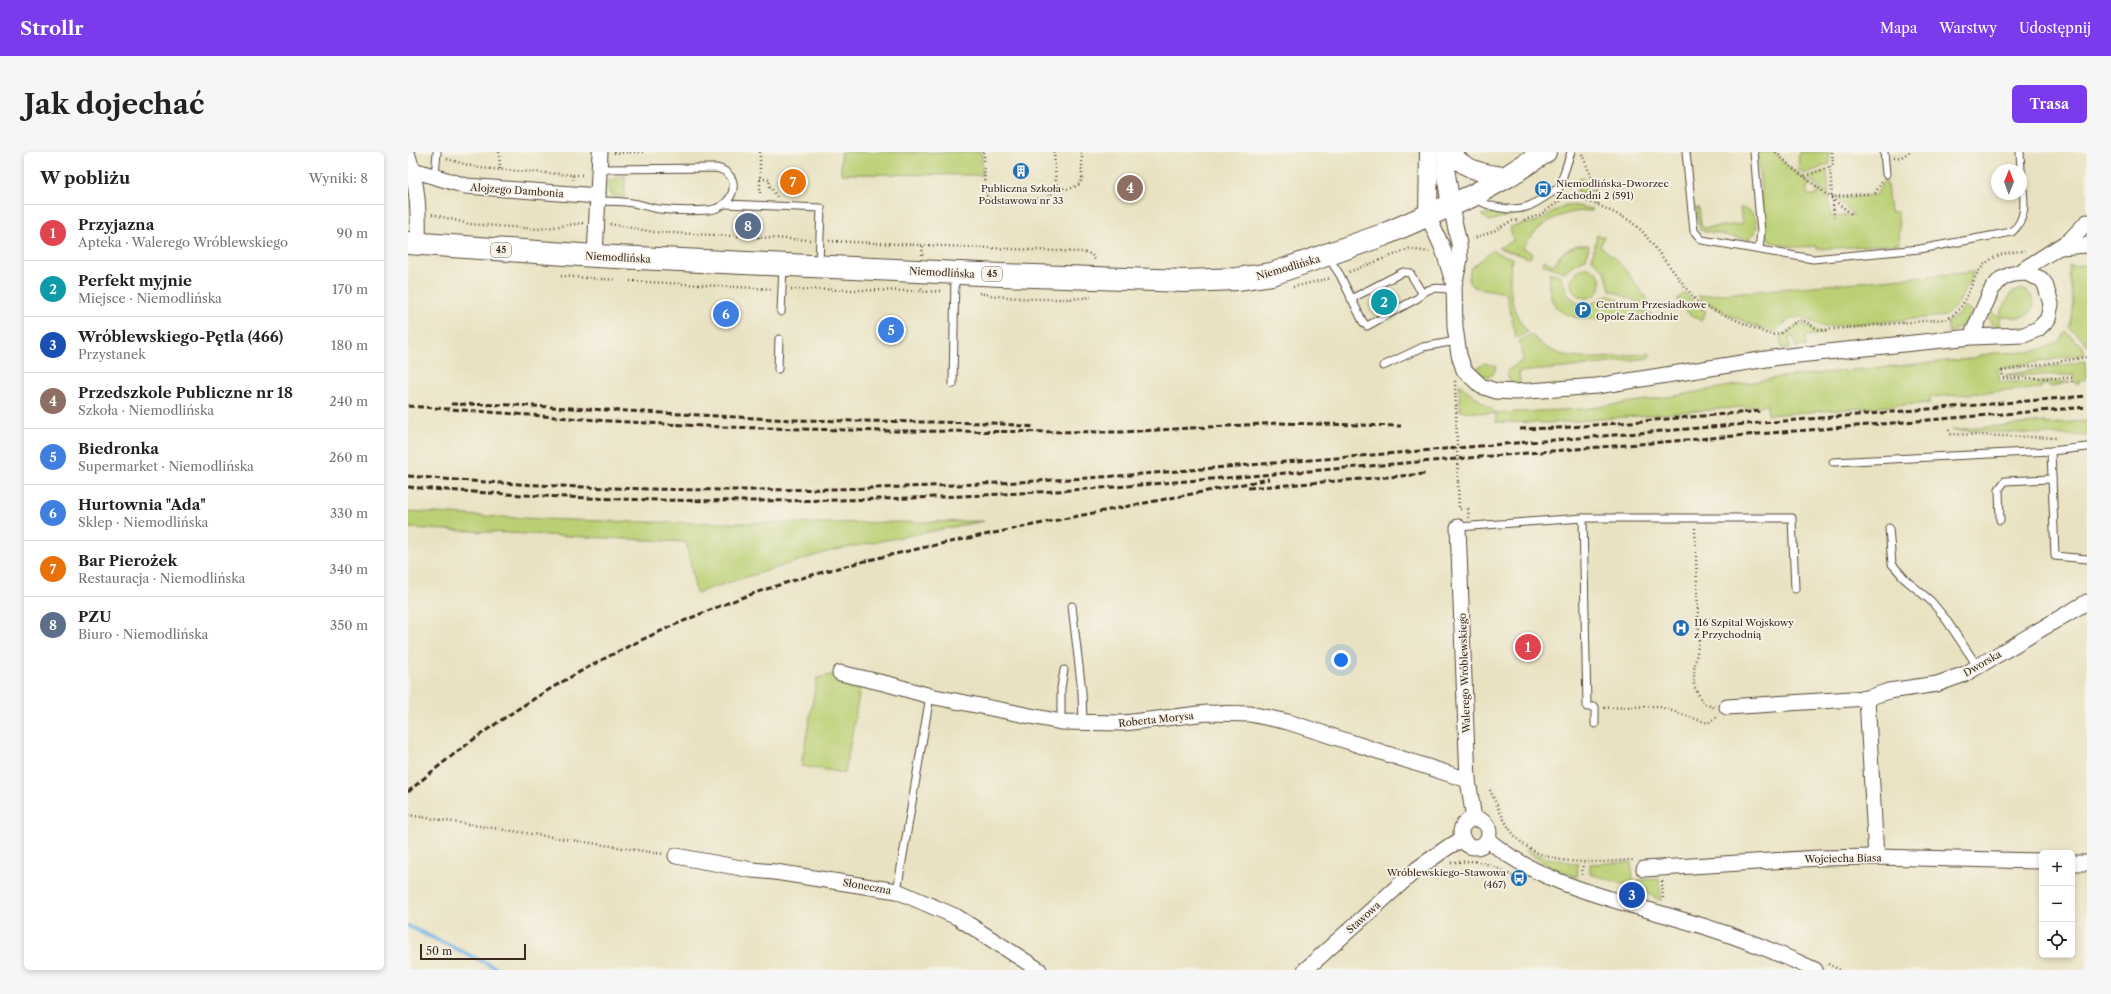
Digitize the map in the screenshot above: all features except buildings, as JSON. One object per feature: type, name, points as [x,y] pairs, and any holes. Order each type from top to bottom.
[{"type":"main road","name":"Niemodlińska","points":[[413,244],[595,256],[783,265],[1214,280],[1272,274],[1327,256],[1383,235],[1472,196],[1508,176],[1545,152]]},
{"type":"street","points":[[1429,152],[1428,216],[1443,249],[1454,288],[1456,341],[1464,370],[1481,386],[1496,391],[1516,392],[1603,385],[1779,357],[1971,337],[2024,335],[2038,329],[2044,324],[2050,312],[2051,304],[2045,284],[2041,279],[2034,275],[2018,273]]},
{"type":"street","points":[[1447,152],[1446,174],[1459,244],[1460,259],[1454,288]]},
{"type":"street","points":[[1451,152],[1458,161],[1474,170],[1486,174],[1508,176]]},
{"type":"street","points":[[595,256],[600,153]]},
{"type":"street","name":"Alojzego Dambonia","points":[[410,163],[435,177],[466,186],[573,194],[598,198]]},
{"type":"street","name":"Alojzego Dambonia","points":[[410,163],[419,214],[413,244]]},
{"type":"street","points":[[1971,337],[1996,283],[2006,276],[2018,273],[2059,247],[2078,233],[2087,222]]},
{"type":"street","points":[[2059,247],[2087,245]]},
{"type":"street","name":"Walerego Wróblewskiego","points":[[1463,522],[1468,780],[1474,819]]},
{"type":"street","name":"Dworska","points":[[1721,709],[1867,698],[1889,691],[1937,684],[1965,674],[1978,667],[2087,602]]},
{"type":"street","name":"Roberta Morysa","points":[[840,674],[888,684],[930,696],[1061,722],[1083,724],[1124,723],[1207,713],[1250,714],[1288,722],[1468,780]]},
{"type":"street","points":[[1867,698],[1876,856]]},
{"type":"street","points":[[1474,819],[1483,821],[1488,827],[1488,840],[1477,847],[1468,845],[1463,839],[1463,826],[1466,822],[1474,819]]},
{"type":"street","name":"Stawowa","points":[[1305,970],[1417,869],[1448,847],[1463,839]]},
{"type":"street","points":[[1488,840],[1524,866],[1560,882],[1736,937],[1815,970]]},
{"type":"street","name":"Słoneczna","points":[[676,856],[752,870],[783,873],[897,891],[957,917],[1039,970]]},
{"type":"street","name":"Wojciecha Biasa","points":[[1641,864],[1876,856],[2039,861]]},
{"type":"street","points":[[2075,863],[2087,863]]},
{"type":"lane","points":[[1472,196],[1483,204],[1492,206],[1511,208],[1530,206],[1559,188],[1571,152]]},
{"type":"lane","points":[[1686,152],[1694,230],[1702,240],[1813,259],[1920,249],[2012,232],[2019,225],[2024,215],[2023,200]]},
{"type":"lane","points":[[1754,152],[1761,232],[1759,249]]},
{"type":"lane","points":[[2020,152],[2021,164]]},
{"type":"lane","points":[[435,177],[436,153]]},
{"type":"lane","points":[[1885,155],[1886,174]]},
{"type":"lane","points":[[600,169],[708,168],[723,170],[732,179],[732,191],[725,204]]},
{"type":"lane","points":[[598,198],[631,202],[660,209],[710,210],[725,204],[821,208],[819,266]]},
{"type":"lane","points":[[1327,256],[1340,275],[1363,322],[1367,326],[1418,298],[1422,293],[1431,287],[1454,288]]},
{"type":"lane","points":[[781,312],[783,265]]},
{"type":"lane","points":[[953,384],[955,272]]},
{"type":"lane","points":[[1351,299],[1403,272],[1410,273],[1422,293]]},
{"type":"lane","points":[[778,369],[779,339]]},
{"type":"lane","points":[[1383,366],[1423,347],[1456,341]]},
{"type":"lane","points":[[1833,462],[2051,451],[2087,447]]},
{"type":"lane","points":[[2051,451],[2055,556],[2087,559]]},
{"type":"lane","points":[[2000,520],[1999,489],[2005,481],[2052,479]]},
{"type":"lane","points":[[1463,522],[1583,518],[1792,518],[1795,589]]},
{"type":"lane","points":[[1583,518],[1587,707],[1595,707],[1595,724]]},
{"type":"lane","points":[[1889,528],[1892,564],[1907,581],[1931,601],[1945,618],[1978,667]]},
{"type":"lane","points":[[1072,606],[1082,692],[1083,724]]},
{"type":"lane","points":[[1061,722],[1061,688],[1064,670]]},
{"type":"lane","points":[[897,891],[930,696]]},
{"type":"path","points":[[499,152],[500,169]]},
{"type":"path","points":[[600,153],[645,152]]},
{"type":"path","points":[[759,238],[757,206],[760,179],[760,152]]},
{"type":"path","points":[[984,152],[985,194],[990,199],[1045,199],[1060,187]]},
{"type":"path","points":[[1054,152],[1054,175],[1056,183],[1060,187],[1066,189],[1080,184],[1082,178],[1082,152]]},
{"type":"path","points":[[1776,152],[1853,215]]},
{"type":"path","points":[[1832,152],[1833,164],[1830,167],[1834,217]]},
{"type":"path","points":[[1885,155],[1901,158],[1910,152]]},
{"type":"path","points":[[436,153],[479,168],[573,175],[573,194]]},
{"type":"path","points":[[1582,154],[1598,194],[1598,205]]},
{"type":"path","points":[[1804,176],[1830,167]]},
{"type":"path","points":[[1832,198],[1875,193],[1886,174]]},
{"type":"path","points":[[760,179],[769,180],[773,191]]},
{"type":"path","points":[[1568,195],[1620,214],[1638,227],[1698,303],[1770,335],[1781,333],[1798,320],[1806,321],[1817,329],[1823,330],[1945,319],[1959,309],[1977,274],[1987,262],[2002,254],[2030,251]]},
{"type":"path","points":[[430,214],[469,224],[538,228],[587,222]]},
{"type":"path","points":[[607,224],[648,232],[1081,252],[1091,254],[1098,262]]},
{"type":"path","points":[[922,256],[923,245]]},
{"type":"path","points":[[561,276],[616,280]]},
{"type":"path","points":[[630,281],[782,289],[922,291]]},
{"type":"path","points":[[2072,382],[2072,378],[2003,378],[2002,371],[2087,357]]},
{"type":"path","points":[[1455,378],[1459,509],[1468,509],[1463,522]]},
{"type":"path","points":[[1950,430],[1951,434],[2062,438]]},
{"type":"path","points":[[1587,702],[1600,702],[1601,708],[1657,706],[1708,723],[1721,709],[1703,703],[1694,686],[1694,670],[1699,641],[1694,518]]},
{"type":"path","points":[[1490,790],[1514,835],[1523,844],[1535,852],[1556,859],[1583,862],[1641,864]]},
{"type":"path","points":[[408,815],[676,856]]},
{"type":"green space","points":[[841,152],[982,152],[982,175],[841,174]]},
{"type":"green space","points":[[1758,152],[1774,152],[1788,167],[1814,186],[1807,186],[1807,195],[1817,195],[1816,188],[1829,197],[1831,217],[1854,215],[1836,198],[1876,195],[1885,179],[1887,184],[1890,212],[1898,212],[1900,244],[1817,249],[1816,246],[1794,247],[1771,242],[1764,230]]},
{"type":"green space","points":[[1799,152],[1829,152],[1830,164],[1804,174],[1798,170]]},
{"type":"green space","points":[[1827,170],[1829,194],[1807,177]]},
{"type":"green space","points":[[625,176],[625,197],[614,196],[609,192],[608,187],[610,180]]},
{"type":"green space","points":[[1580,178],[1583,178],[1591,192],[1591,196],[1577,193]]},
{"type":"green space","points":[[1565,205],[1592,209],[1592,211],[1581,211],[1561,215],[1552,219],[1536,231],[1523,248],[1532,253],[1530,258],[1498,248],[1513,241],[1510,227],[1539,221]]},
{"type":"green space","points":[[1696,208],[1699,208],[1701,225],[1705,228],[1742,224],[1740,208],[1751,213],[1757,223],[1757,229],[1750,237],[1744,239],[1700,230]]},
{"type":"green space","points":[[1496,212],[1515,214],[1489,221],[1481,215]]},
{"type":"green space","points":[[1597,235],[1604,237],[1600,247],[1615,258],[1622,266],[1652,306],[1651,308],[1610,290],[1605,271],[1592,259]]},
{"type":"green space","points":[[1577,245],[1589,245],[1586,259],[1574,264],[1564,272],[1542,264],[1543,260],[1553,265],[1563,252]]},
{"type":"green space","points":[[1493,250],[1497,253],[1512,258],[1510,278],[1511,297],[1517,315],[1528,332],[1516,338],[1506,293],[1473,287],[1469,282],[1470,269]]},
{"type":"green space","points":[[2087,265],[2087,346],[2082,338],[2069,328],[2072,319],[2073,304],[2069,266]]},
{"type":"green space","points":[[1586,268],[1597,272],[1601,283],[1597,294],[1586,298],[1575,294],[1571,283],[1575,272]]},
{"type":"green space","points":[[1550,272],[1561,276],[1568,295],[1578,303],[1591,304],[1608,295],[1652,315],[1583,319],[1568,315],[1556,307],[1550,293]]},
{"type":"green space","points":[[1974,272],[1957,305],[1945,316],[1824,327],[1801,317],[1790,319],[1774,332],[1734,317],[1711,305],[1698,296]]},
{"type":"green space","points":[[2021,289],[2029,293],[2032,297],[2034,304],[2033,308],[2026,315],[2020,317],[2000,317],[2000,328],[1995,326],[1989,318],[1989,312],[1999,316],[2011,293]]},
{"type":"green space","points":[[1685,293],[1698,307],[1706,311],[1701,321],[1687,312],[1677,299]]},
{"type":"green space","points":[[1964,307],[1973,312],[1964,324],[1949,333],[1947,322],[1958,315]]},
{"type":"green space","points":[[1798,324],[1806,325],[1823,334],[1805,336],[1806,346],[1796,347],[1794,337],[1789,337],[1790,348],[1782,348],[1780,337]]},
{"type":"green space","points":[[2066,332],[2082,346],[2084,354],[1998,369],[2000,382],[2070,382],[2050,387],[2049,385],[2041,385],[2041,388],[1930,397],[1930,403],[1768,415],[1767,405],[1554,423],[1496,422],[1496,414],[1460,411],[1459,384],[1496,413],[1584,409],[1674,396],[1781,377],[1969,359],[1994,353],[2033,351],[2052,345]]},
{"type":"green space","points":[[1531,334],[1543,345],[1556,352],[1570,356],[1601,358],[1648,353],[1651,355],[1649,358],[1519,372],[1520,386],[1510,381],[1507,371],[1523,360],[1519,341]]},
{"type":"green space","points":[[2085,361],[2086,380],[2079,381],[2079,384],[2076,384],[2074,375],[2005,375]]},
{"type":"green space","points":[[1485,363],[1496,366],[1494,373],[1490,376],[1482,375],[1476,369]]},
{"type":"green space","points":[[2087,421],[2087,436],[1952,430],[2046,422],[2046,424]]},
{"type":"green space","points":[[408,511],[480,516],[624,522],[840,523],[984,521],[830,551],[696,593],[686,542],[408,528]]},
{"type":"green space","points":[[840,673],[862,678],[845,773],[801,766],[817,678]]},
{"type":"green space","points":[[1526,849],[1544,857],[1578,864],[1577,877],[1551,867],[1525,851]]},
{"type":"green space","points":[[1631,862],[1634,887],[1590,874],[1590,864]]},
{"type":"green space","points":[[1659,879],[1661,901],[1649,894],[1639,891],[1638,880]]},
{"type":"waterway","points":[[408,926],[501,970]]},
{"type":"railway","points":[[408,476],[497,483],[674,489],[851,489],[939,486],[1117,476],[2087,396]]},
{"type":"railway","points":[[451,404],[515,405],[792,420],[993,423],[1034,427]]},
{"type":"railway","points":[[408,406],[610,421],[722,427],[886,431],[1122,432],[1279,423],[1401,426]]},
{"type":"railway","points":[[408,487],[585,498],[762,501],[850,500],[1027,493],[2087,407]]},
{"type":"railway","points":[[1520,429],[1558,428],[1761,411]]},
{"type":"railway","points":[[1248,488],[1425,474]]},
{"type":"railway","points":[[408,792],[442,763],[478,736],[554,687],[633,644],[674,625],[749,595],[818,573],[923,548],[1062,519],[1269,479]]},
{"type":"place","name":"Publiczna Szkoła Podstawowa nr 33","points":[[1021,171]]},
{"type":"place","name":"Bar Pierożek","points":[[793,182]]},
{"type":"place","name":"Przedszkole Publiczne nr 18","points":[[1130,188]]},
{"type":"place","name":"Niemodlińska-Dworzec Zachodni 2 (591)","points":[[1543,189]]},
{"type":"place","name":"PZU","points":[[748,226]]},
{"type":"place","name":"Perfekt myjnie","points":[[1384,302]]},
{"type":"place","name":"Centrum Przesiadkowe Opole Zachodnie","points":[[1583,310]]},
{"type":"place","name":"Hurtownia \"Ada\"","points":[[726,314]]},
{"type":"place","name":"Biedronka","points":[[891,330]]},
{"type":"place","name":"116 Szpital Wojskowy z Przychodnią","points":[[1681,628]]},
{"type":"place","name":"Przyjazna","points":[[1528,647]]},
{"type":"place","name":"Wróblewskiego-Stawowa (467)","points":[[1519,878]]},
{"type":"place","name":"Wróblewskiego-Pętla (466)","points":[[1632,895]]}]
